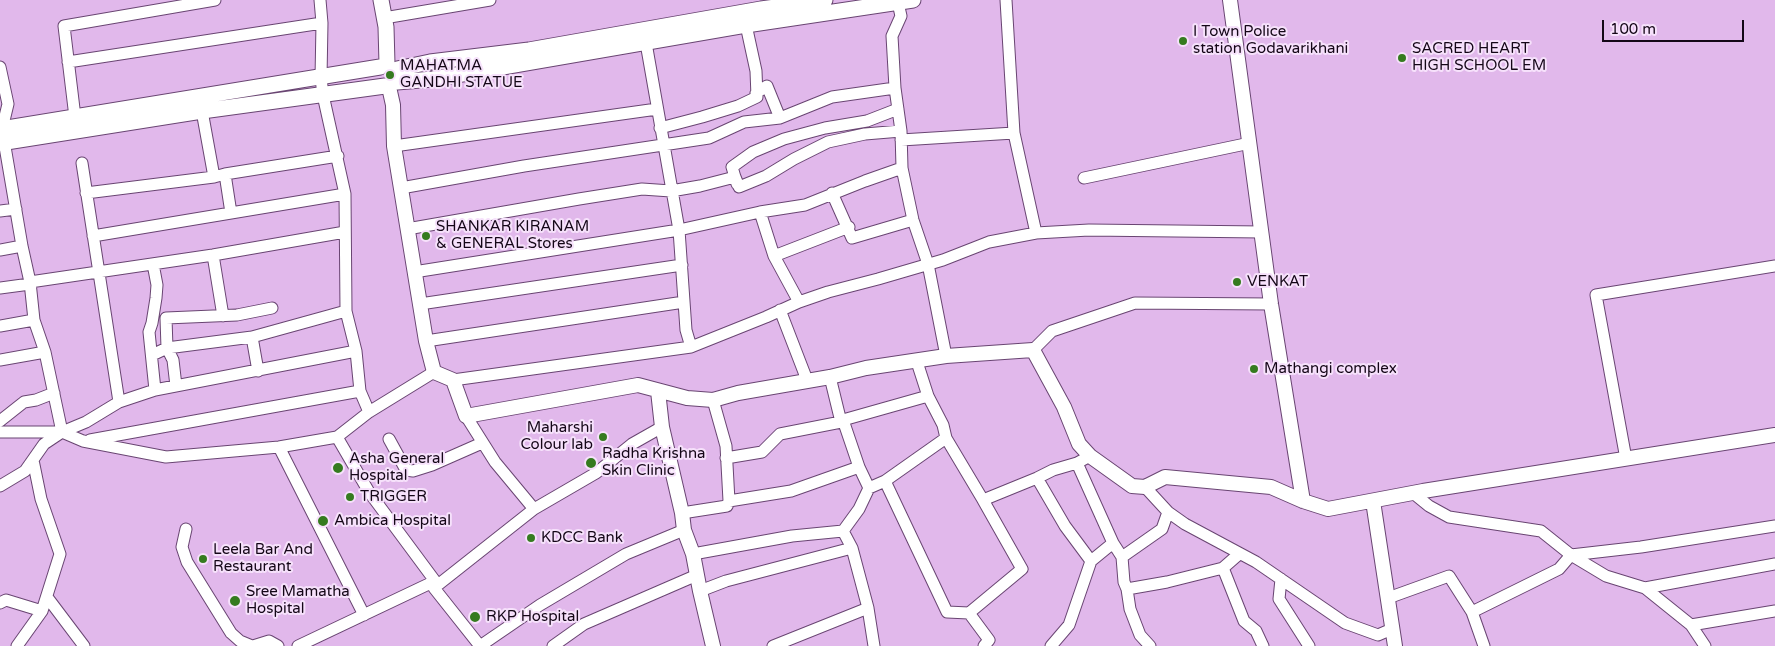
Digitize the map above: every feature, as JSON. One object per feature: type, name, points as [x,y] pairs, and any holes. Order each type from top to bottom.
[{"type":"main road","points":[[381,0],[389,76]]},
{"type":"main road","points":[[26,131],[323,95],[430,62],[529,50],[760,4],[825,0]]},
{"type":"main road","points":[[2,136],[75,117],[321,78],[389,76],[433,79],[746,25],[913,0]]},
{"type":"main road","points":[[286,84],[288,99]]},
{"type":"street","points":[[75,117],[64,26],[215,0]]},
{"type":"street","points":[[320,0],[323,95],[345,194],[346,311],[356,351],[360,391],[368,412]]},
{"type":"street","points":[[384,18],[490,0]]},
{"type":"street","points":[[1006,0],[1014,133],[1036,233]]},
{"type":"street","points":[[1230,0],[1271,304],[1303,501]]},
{"type":"street","points":[[898,3],[901,16],[892,36],[902,168],[913,220],[928,264],[946,356]]},
{"type":"street","points":[[68,62],[322,23]]},
{"type":"street","points":[[660,128],[738,106],[757,97],[756,71],[746,25]]},
{"type":"street","points":[[646,43],[679,230],[686,330],[691,347]]},
{"type":"street","points":[[0,71],[8,104],[2,136],[30,283],[34,320],[46,352],[62,432]]},
{"type":"street","points":[[389,76],[393,104],[394,146],[426,341],[434,372]]},
{"type":"street","points":[[756,93],[767,86],[780,118]]},
{"type":"street","points":[[401,188],[524,166],[709,138],[744,122],[780,118],[832,97],[895,88]]},
{"type":"street","points":[[394,146],[657,109]]},
{"type":"street","points":[[737,182],[732,167],[753,152],[784,139],[825,128],[867,121],[898,109]]},
{"type":"street","points":[[202,110],[231,213]]},
{"type":"street","points":[[407,229],[579,198],[642,189],[671,191],[766,176],[828,142],[865,134],[901,136],[1014,133]]},
{"type":"street","points":[[1084,178],[1250,143]]},
{"type":"street","points":[[86,193],[220,176],[338,156]]},
{"type":"street","points":[[82,163],[119,402]]},
{"type":"street","points":[[414,272],[679,230],[760,212],[805,205],[902,168]]},
{"type":"street","points":[[93,236],[345,194]]},
{"type":"street","points":[[832,194],[849,227],[852,238],[913,220]]},
{"type":"street","points":[[0,211],[16,209]]},
{"type":"street","points":[[760,212],[774,256],[799,302]]},
{"type":"street","points":[[774,256],[849,227]]},
{"type":"street","points":[[434,372],[453,380],[691,347],[799,302],[828,292],[878,280],[943,260],[989,242],[1036,233],[1089,230],[1262,232]]},
{"type":"street","points":[[0,288],[213,256],[345,232]]},
{"type":"street","points":[[0,250],[22,246]]},
{"type":"street","points":[[213,256],[223,316]]},
{"type":"street","points":[[153,264],[156,285],[152,323],[149,332],[155,390]]},
{"type":"street","points":[[420,304],[682,265]]},
{"type":"street","points":[[1626,459],[1596,295],[1775,266]]},
{"type":"street","points":[[426,341],[684,302]]},
{"type":"street","points":[[466,416],[638,385],[658,392],[687,398],[713,400],[738,393],[830,377],[866,368],[917,362],[946,356],[1033,350],[1052,332],[1135,303],[1271,304]]},
{"type":"street","points":[[176,386],[173,360],[167,348],[166,318],[223,316],[272,308]]},
{"type":"street","points":[[780,310],[807,380]]},
{"type":"street","points":[[152,355],[167,348],[252,337],[346,311]]},
{"type":"street","points":[[0,326],[34,320]]},
{"type":"street","points":[[252,337],[258,371]]},
{"type":"street","points":[[1033,350],[1064,408],[1078,444],[1090,456],[1132,486],[1145,487],[1165,477],[1271,487],[1303,501],[1328,509],[1413,493],[1775,435]]},
{"type":"street","points":[[0,486],[25,471],[44,444],[62,432],[86,422],[119,402],[155,390],[356,351]]},
{"type":"street","points":[[0,360],[46,352]]},
{"type":"street","points":[[885,481],[947,612],[969,613],[1022,570],[984,500],[946,438],[944,425],[928,396],[917,362]]},
{"type":"street","points":[[0,432],[62,432],[83,442],[166,457],[279,447],[337,437],[368,412],[434,372]]},
{"type":"street","points":[[830,377],[842,421],[869,488]]},
{"type":"street","points":[[453,380],[466,416],[482,443],[495,462],[534,509]]},
{"type":"street","points":[[83,442],[360,391]]},
{"type":"street","points":[[658,392],[662,427],[682,512],[684,530],[693,554],[714,646]]},
{"type":"street","points":[[0,421],[24,402],[36,400],[54,393]]},
{"type":"street","points":[[726,458],[762,452],[780,434],[842,421],[928,396]]},
{"type":"street","points":[[682,512],[727,506],[729,500],[726,446],[713,400]]},
{"type":"street","points":[[298,646],[434,584],[534,509],[596,474],[632,444],[662,427]]},
{"type":"street","points":[[337,437],[369,492],[480,646],[540,605],[626,554],[684,530]]},
{"type":"street","points":[[693,554],[792,536],[843,531],[859,509],[869,488],[885,481],[946,438]]},
{"type":"street","points":[[389,439],[406,470],[413,471],[432,465],[482,443]]},
{"type":"street","points":[[279,447],[364,615]]},
{"type":"street","points":[[984,500],[1090,456]]},
{"type":"street","points":[[17,646],[42,611],[60,554],[41,499],[33,460]]},
{"type":"street","points":[[1077,463],[1113,543],[1122,557],[1124,582],[1130,609],[1140,635],[1150,646]]},
{"type":"street","points":[[729,500],[791,491],[859,467]]},
{"type":"street","points":[[1038,478],[1066,526],[1091,561]]},
{"type":"street","points":[[1145,487],[1168,512],[1185,524],[1256,562],[1345,623],[1378,635],[1392,629]]},
{"type":"street","points":[[1413,493],[1429,506],[1449,517],[1541,531],[1571,556],[1606,576],[1645,588],[1691,625],[1705,646]]},
{"type":"street","points":[[1374,501],[1395,646]]},
{"type":"street","points":[[1122,557],[1162,529],[1168,512]]},
{"type":"street","points":[[1472,612],[1559,569],[1571,556],[1775,526]]},
{"type":"street","points":[[186,529],[182,547],[187,562],[231,633],[240,641],[252,646],[269,641],[278,646]]},
{"type":"street","points":[[843,531],[852,548],[868,608],[874,646]]},
{"type":"street","points":[[1051,646],[1069,625],[1091,561],[1113,543]]},
{"type":"street","points":[[700,591],[726,581],[852,548]]},
{"type":"street","points":[[1127,589],[1167,582],[1223,568],[1239,554]]},
{"type":"street","points":[[1645,588],[1775,564]]},
{"type":"street","points":[[1223,568],[1244,621],[1256,631],[1261,646]]},
{"type":"street","points":[[553,646],[584,624],[697,575]]},
{"type":"street","points":[[1388,598],[1449,576],[1472,612],[1484,646]]},
{"type":"street","points":[[1281,579],[1279,599],[1309,646]]},
{"type":"street","points":[[47,597],[84,646]]},
{"type":"street","points":[[0,603],[6,600],[42,611]]},
{"type":"street","points":[[773,646],[868,608]]},
{"type":"street","points":[[1691,625],[1775,611]]},
{"type":"street","points":[[969,613],[989,640],[984,646]]},
{"type":"place","name":"I Town Police station Godavarikhani","points":[[1183,41]]},
{"type":"place","name":"SACRED HEART HIGH SCHOOL EM","points":[[1402,58]]},
{"type":"place","name":"MAHATMA GANDHI STATUE","points":[[390,75]]},
{"type":"place","name":"SHANKAR KIRANAM & GENERAL Stores","points":[[426,236]]},
{"type":"place","name":"VENKAT","points":[[1237,282]]},
{"type":"place","name":"Mathangi complex","points":[[1254,369]]},
{"type":"place","name":"Maharshi Colour lab","points":[[603,437]]},
{"type":"place","name":"Radha Krishna Skin Clinic","points":[[591,463]]},
{"type":"place","name":"Asha General Hospital","points":[[338,468]]},
{"type":"place","name":"TRIGGER","points":[[350,497]]},
{"type":"place","name":"Ambica Hospital","points":[[323,521]]},
{"type":"place","name":"KDCC Bank","points":[[531,538]]},
{"type":"place","name":"Leela Bar And Restaurant","points":[[203,559]]},
{"type":"place","name":"Sree Mamatha Hospital","points":[[235,601]]},
{"type":"place","name":"RKP Hospital","points":[[475,617]]}]
